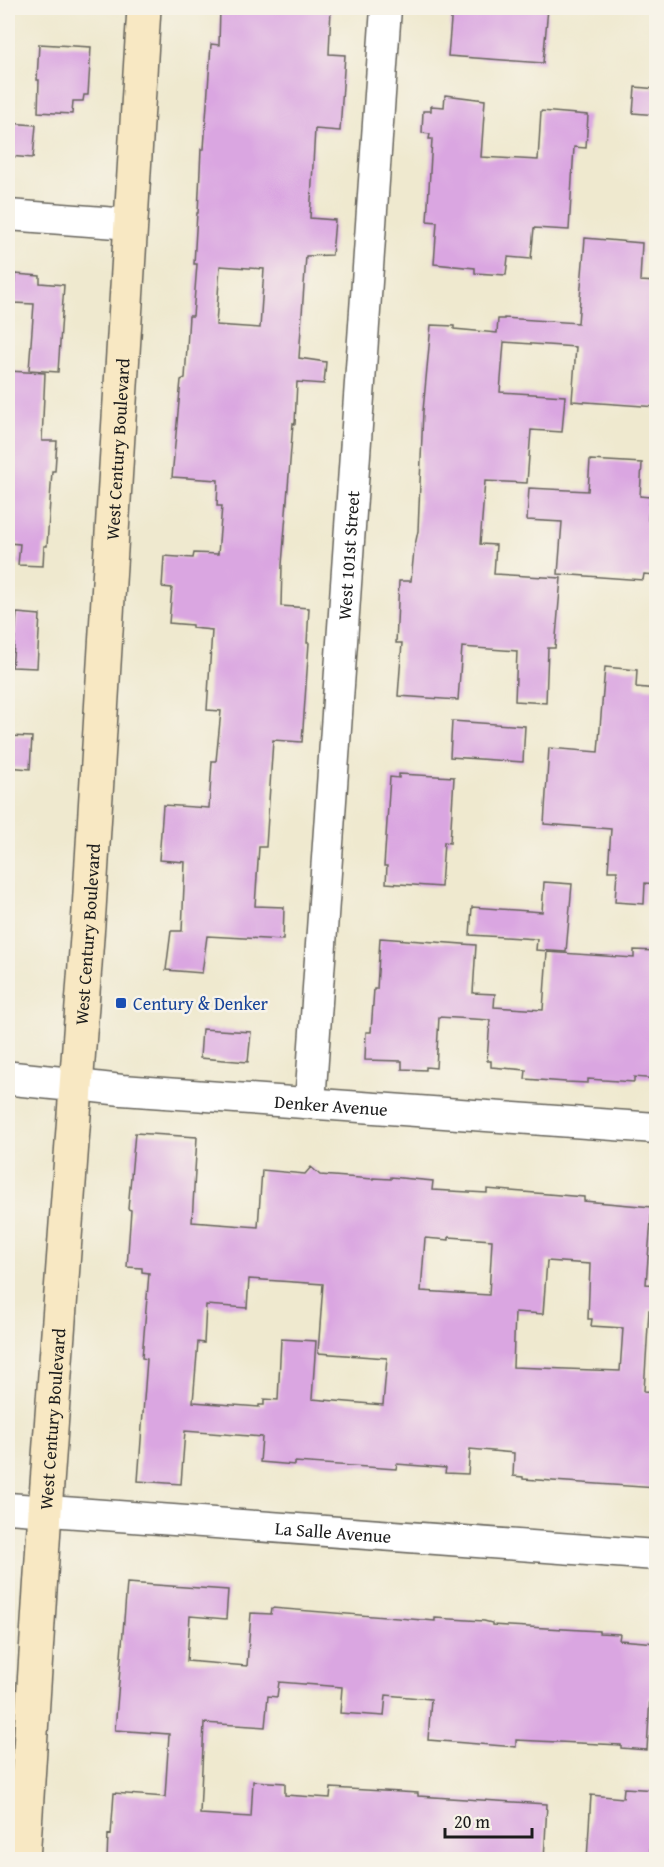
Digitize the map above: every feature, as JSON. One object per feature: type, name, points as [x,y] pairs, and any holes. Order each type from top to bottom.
[{"type":"main road","name":"West Century Boulevard","points":[[23,1860],[45,1511],[77,1085],[144,8]]},
{"type":"street","name":"West 101st Street","points":[[310,1102],[386,8]]},
{"type":"street","points":[[8,215],[131,224]]},
{"type":"street","name":"Denker Avenue","points":[[8,1078],[122,1090],[657,1128]]},
{"type":"street","name":"La Salle Avenue","points":[[8,1508],[657,1555]]},
{"type":"building","points":[[220,8],[331,8],[329,54],[345,55],[340,131],[315,129],[310,218],[335,220],[332,255],[306,256],[299,358],[326,362],[324,384],[297,382],[282,565],[281,606],[309,608],[307,643],[309,643],[302,742],[273,740],[266,847],[259,847],[255,906],[284,907],[283,940],[207,936],[202,973],[166,970],[171,931],[182,931],[185,862],[159,860],[163,805],[209,808],[212,761],[216,761],[221,711],[207,710],[212,630],[169,623],[172,588],[162,587],[164,556],[193,558],[194,553],[218,554],[222,506],[217,506],[218,480],[172,477],[181,380],[185,378],[189,316],[193,316],[201,149],[204,149],[211,44],[219,45]],"holes":[[[220,266],[264,269],[260,328],[216,325]]]},
{"type":"building","points":[[452,8],[548,8],[543,63],[448,56]]},
{"type":"building","points":[[39,44],[91,47],[88,95],[84,95],[83,101],[73,101],[72,114],[38,112]]},
{"type":"building","points":[[635,87],[657,89],[657,115],[633,113]]},
{"type":"building","points":[[445,95],[485,100],[481,157],[538,160],[541,111],[588,115],[586,148],[574,147],[569,230],[534,228],[531,259],[508,257],[506,275],[475,273],[475,268],[434,264],[437,222],[427,221],[432,139],[429,139],[430,134],[422,133],[423,111],[431,111],[431,106],[444,107]]},
{"type":"building","points":[[8,123],[36,125],[33,158],[8,156]]},
{"type":"building","points":[[585,238],[642,243],[640,281],[657,282],[657,407],[572,401],[576,347],[504,342],[500,392],[565,396],[562,432],[531,430],[527,483],[485,481],[480,544],[496,545],[494,574],[561,578],[555,648],[548,648],[546,703],[515,701],[517,651],[462,647],[458,700],[398,696],[402,643],[396,643],[399,581],[411,581],[418,531],[423,411],[431,325],[497,333],[498,319],[504,318],[578,323]]},
{"type":"building","points":[[15,274],[40,276],[40,283],[64,285],[58,372],[29,370],[34,304],[13,303]]},
{"type":"building","points":[[8,371],[45,373],[42,441],[57,441],[43,566],[18,565],[20,544],[8,543]]},
{"type":"building","points":[[590,460],[642,463],[640,496],[650,497],[648,520],[652,521],[652,524],[657,524],[657,575],[644,574],[643,580],[558,574],[562,522],[527,520],[529,488],[588,491]]},
{"type":"building","points":[[17,613],[40,615],[37,668],[12,667]]},
{"type":"building","points":[[605,667],[637,670],[636,687],[657,689],[657,884],[645,883],[644,904],[615,902],[617,871],[608,871],[611,829],[544,824],[549,748],[598,752]]},
{"type":"building","points":[[452,721],[525,726],[523,762],[450,757]]},
{"type":"building","points":[[8,736],[32,737],[30,769],[8,767]]},
{"type":"building","points":[[399,774],[454,777],[450,843],[444,842],[441,887],[386,883],[387,866],[384,866],[390,777],[399,778]]},
{"type":"building","points":[[544,882],[572,884],[566,952],[536,950],[537,939],[470,935],[472,907],[542,912]]},
{"type":"building","points":[[380,938],[476,945],[473,993],[495,994],[494,1007],[543,1010],[547,952],[634,958],[634,950],[657,951],[657,1079],[634,1077],[634,1082],[588,1079],[588,1083],[566,1082],[525,1079],[526,1070],[491,1067],[491,1061],[487,1061],[490,1020],[439,1017],[436,1068],[402,1069],[402,1061],[365,1060],[366,1032],[371,1032],[374,989],[377,989]]},
{"type":"building","points":[[202,1029],[251,1032],[248,1062],[200,1058]]},
{"type":"building","points":[[135,1133],[197,1137],[192,1222],[258,1227],[262,1170],[305,1174],[311,1167],[320,1175],[433,1181],[432,1190],[487,1193],[487,1189],[584,1197],[584,1201],[652,1207],[646,1284],[657,1285],[657,1310],[649,1310],[644,1391],[657,1392],[657,1488],[523,1479],[523,1477],[513,1476],[514,1453],[470,1449],[468,1474],[445,1473],[446,1468],[397,1464],[396,1469],[260,1462],[262,1437],[185,1431],[181,1484],[138,1481],[147,1359],[142,1358],[149,1273],[142,1272],[142,1268],[127,1267],[131,1210],[128,1209]],"holes":[[[449,1237],[492,1240],[489,1295],[421,1291],[425,1238],[449,1240]],[[547,1261],[590,1264],[588,1319],[592,1319],[591,1326],[623,1328],[620,1371],[513,1367],[515,1312],[543,1314]],[[249,1279],[323,1284],[318,1353],[387,1358],[383,1405],[312,1399],[316,1341],[281,1339],[278,1400],[264,1399],[264,1405],[259,1405],[259,1407],[193,1402],[198,1342],[204,1343],[206,1305],[247,1308]]]},
{"type":"building","points":[[127,1583],[228,1590],[226,1619],[190,1616],[187,1661],[247,1666],[251,1613],[271,1614],[272,1608],[435,1621],[435,1618],[484,1621],[492,1625],[599,1631],[599,1633],[620,1634],[619,1640],[657,1643],[657,1697],[650,1697],[647,1750],[621,1748],[621,1745],[516,1740],[516,1747],[428,1740],[431,1699],[386,1695],[384,1716],[340,1713],[342,1687],[279,1682],[277,1697],[268,1696],[265,1727],[204,1723],[200,1814],[251,1817],[253,1781],[285,1783],[285,1795],[330,1798],[331,1788],[547,1804],[544,1860],[107,1860],[114,1793],[165,1797],[169,1734],[115,1730]]},
{"type":"building","points":[[624,1788],[657,1790],[657,1820],[651,1826],[650,1860],[587,1860],[591,1795],[623,1798]]},
{"type":"place","name":"Century & Denker","points":[[121,1003]]}]
